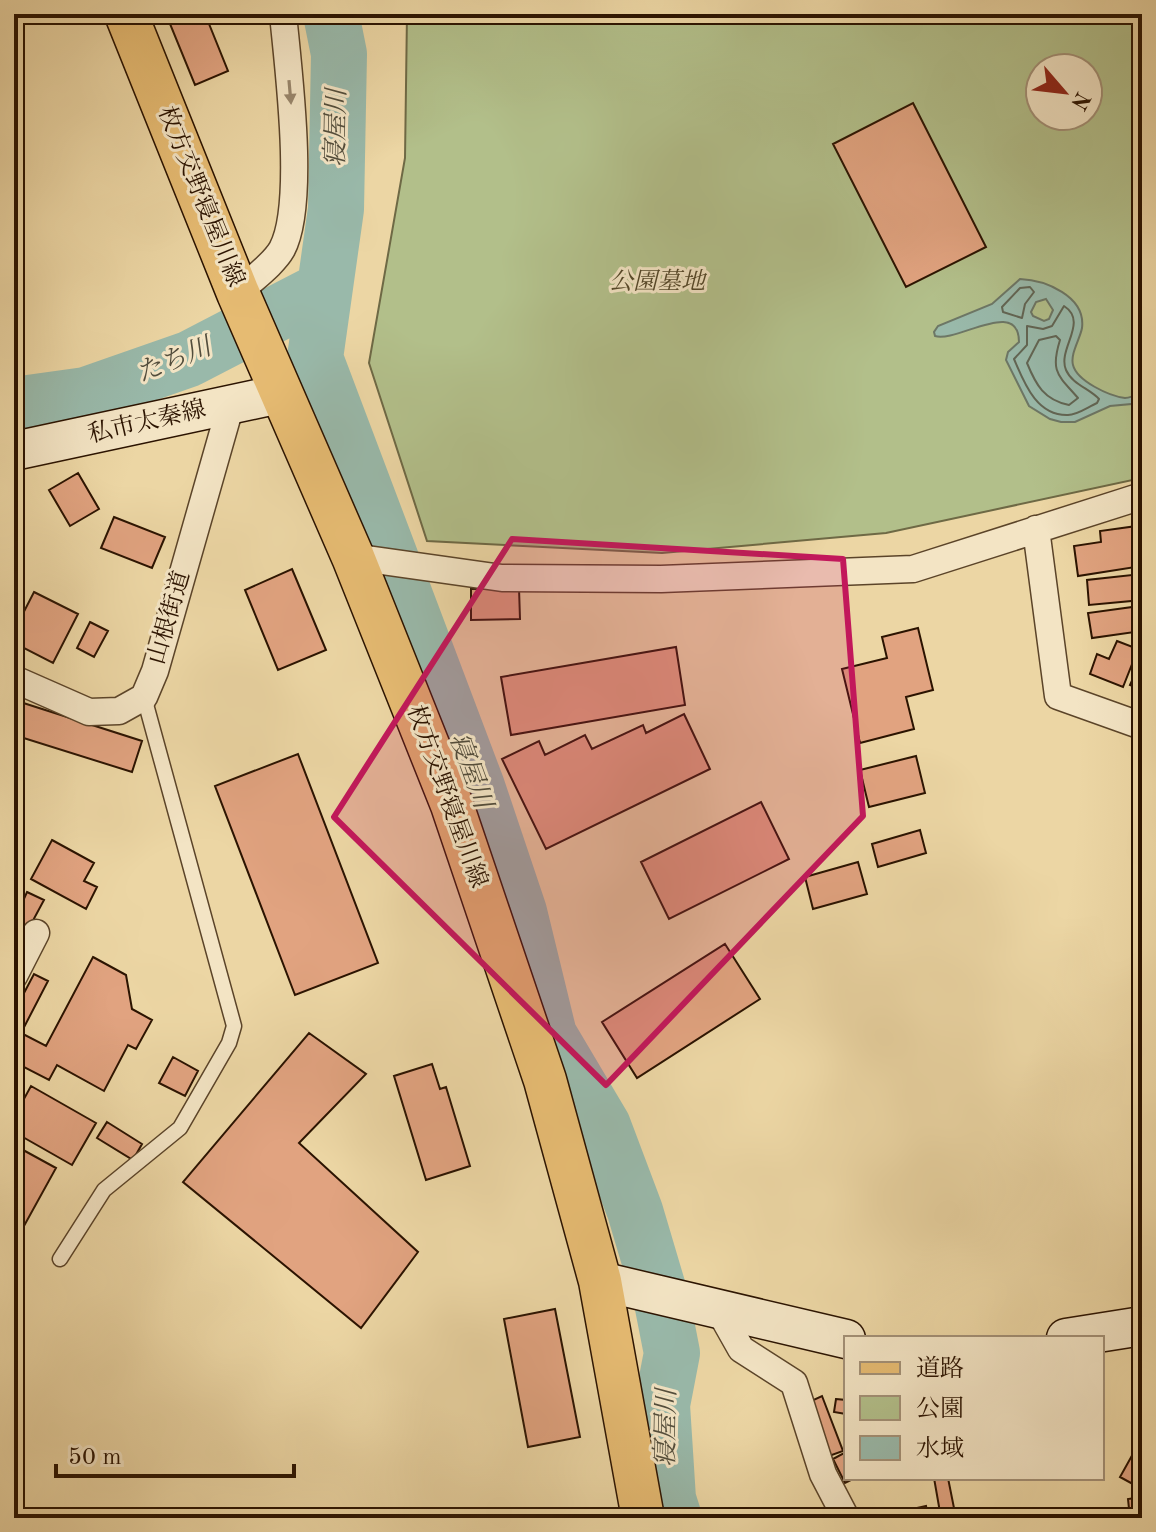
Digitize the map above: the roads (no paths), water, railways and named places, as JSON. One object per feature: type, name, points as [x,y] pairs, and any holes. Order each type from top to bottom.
[{"type":"main road","name":"枚方交野寝屋川線","points":[[126,14],[273,376],[366,558],[452,805],[545,1080],[600,1281],[643,1518]]},
{"type":"street","points":[[240,296],[281,250],[293,216],[292,112],[283,14]]},
{"type":"street","name":"私市太秦線","points":[[14,451],[231,404],[273,376]]},
{"type":"street","name":"山根街道","points":[[14,679],[89,712],[119,711],[144,697],[155,671],[231,404]]},
{"type":"street","points":[[366,558],[502,578],[661,579],[913,569],[1142,496]]},
{"type":"street","points":[[1036,529],[1058,696],[1142,726]]},
{"type":"street","points":[[14,976],[36,933]]},
{"type":"street","points":[[600,1281],[844,1339]]},
{"type":"street","points":[[719,1310],[741,1349],[794,1383],[823,1474],[844,1518]]},
{"type":"street","points":[[1079,1336],[1142,1326]]},
{"type":"lane","points":[[60,1259],[104,1190],[180,1128],[229,1043],[234,1026],[144,697]]},
{"type":"water","points":[[1020,279],[1062,292],[1078,307],[1082,317],[1082,328],[1073,356],[1076,371],[1094,387],[1118,397],[1130,397],[1142,391],[1142,403],[1110,406],[1075,422],[1050,419],[1029,406],[1006,360],[1008,352],[1019,342],[1016,329],[1009,323],[998,322],[957,334],[935,336],[938,326],[992,304]],"holes":[[[1046,299],[1053,310],[1049,319],[1044,321],[1031,312],[1036,302]]]},
{"type":"waterway","name":"寝屋川","points":[[331,14],[339,54],[336,209],[315,358],[477,787],[519,912],[549,1035],[603,1126],[635,1211],[662,1302],[672,1353],[662,1405],[668,1499],[674,1518]]},
{"type":"waterway","name":"たち川","points":[[14,405],[86,395],[189,359],[324,289]]},
{"type":"park label","name":"公園墓地","points":[[657,283]]}]
